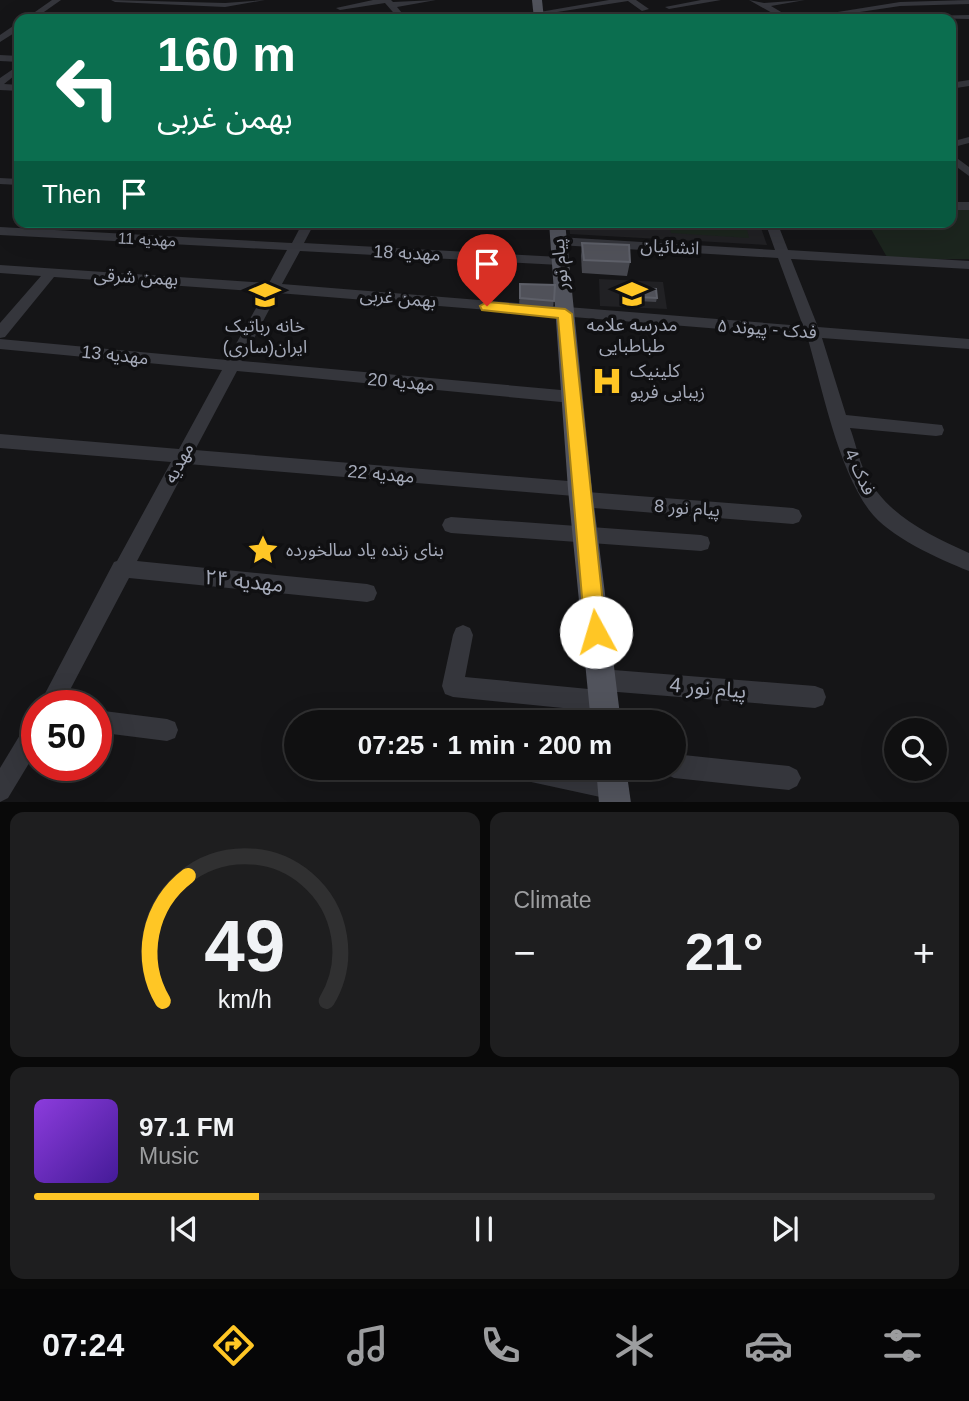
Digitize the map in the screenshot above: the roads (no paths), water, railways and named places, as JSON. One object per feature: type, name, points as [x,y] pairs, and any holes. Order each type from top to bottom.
[{"type":"main road","name":"پیام نور","points":[[558,231],[580,494],[604,701]]},
{"type":"street","points":[[36,14],[57,0]]},
{"type":"street","points":[[115,0],[242,5],[261,0]]},
{"type":"street","points":[[340,8],[432,0]]},
{"type":"street","points":[[545,14],[581,3],[624,0]]},
{"type":"street","points":[[631,0],[645,9]]},
{"type":"street","points":[[669,7],[717,0]]},
{"type":"street","points":[[753,0],[781,14]]},
{"type":"street","points":[[765,5],[801,0]]},
{"type":"street","points":[[612,1],[622,13]]},
{"type":"street","points":[[955,2],[969,15]]},
{"type":"street","points":[[832,14],[900,4],[969,2]]},
{"type":"street","points":[[581,3],[595,14]]},
{"type":"street","points":[[0,85],[14,72]]},
{"type":"street","name":"مهدیه","points":[[58,690],[306,228]]},
{"type":"street","name":"فدک 4","points":[[773,228],[813,332],[856,472],[877,507],[916,538],[969,562]]},
{"type":"street","name":"انشائیان","points":[[558,231],[782,253],[969,265]]},
{"type":"street","name":"مهدیه 11","points":[[0,232],[295,247]]},
{"type":"street","name":"مهدیه 18","points":[[295,247],[560,261]]},
{"type":"street","name":"بهمن شرقی","points":[[0,269],[273,286]]},
{"type":"street","points":[[0,334],[51,272]]},
{"type":"street","name":"بهمن غربی","points":[[273,286],[565,314]]},
{"type":"street","name":"فدک - پیوند ۵","points":[[565,314],[969,344]]},
{"type":"street","name":"مهدیه 13","points":[[0,344],[230,367]]},
{"type":"street","name":"مهدیه 20","points":[[230,367],[572,397]]},
{"type":"street","points":[[838,420],[936,430]]},
{"type":"street","name":"مهدیه 22","points":[[0,441],[580,494]]},
{"type":"street","name":"پیام نور 8","points":[[580,494],[793,516]]},
{"type":"street","points":[[451,525],[701,543]]},
{"type":"street","name":"مهدیه ۲۴","points":[[121,568],[367,593]]},
{"type":"street","name":"پیام نور 4","points":[[463,635],[453,686],[604,701],[815,697]]},
{"type":"street","points":[[112,722],[167,730]]},
{"type":"street","points":[[0,790],[21,755]]},
{"type":"street","points":[[686,767],[789,778]]},
{"type":"street","points":[[583,780],[613,786]]},
{"type":"place","name":"مدرسه علامه طباطبایی","points":[[632,294]]},
{"type":"place","name":"خانه رباتیک ایران(ساری)","points":[[265,295]]},
{"type":"place","name":"کلینیک زیبایی فریو","points":[[607,381]]},
{"type":"place","name":"بنای زنده یاد سالخورده","points":[[263,550]]}]
